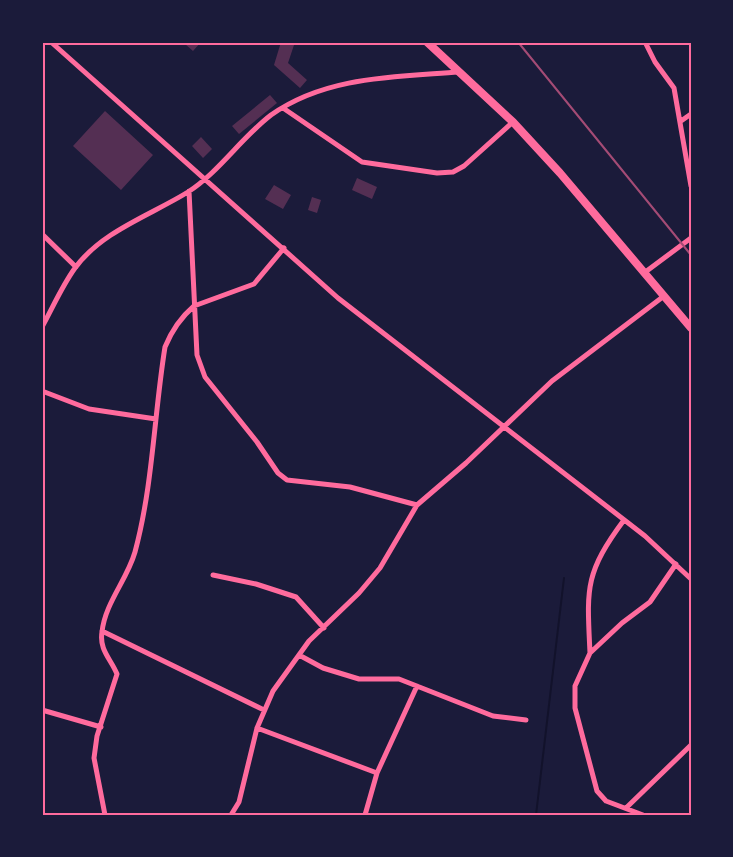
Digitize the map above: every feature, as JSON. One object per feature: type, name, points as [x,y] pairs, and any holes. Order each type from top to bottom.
[{"type":"main road","points":[[427,42],[513,122],[691,328]]},
{"type":"street","points":[[51,42],[338,298],[624,520],[691,579]]},
{"type":"street","points":[[645,42],[655,62],[674,88],[691,186]]},
{"type":"street","points":[[42,327],[76,267],[102,242],[189,191],[244,138],[284,108],[324,89],[356,82],[459,72]]},
{"type":"street","points":[[284,108],[362,162],[437,173],[453,172],[464,166],[513,122]]},
{"type":"street","points":[[681,121],[691,114]]},
{"type":"street","points":[[189,191],[197,355],[205,377],[257,442],[278,473],[297,483],[350,487],[417,506]]},
{"type":"street","points":[[42,234],[76,267]]},
{"type":"street","points":[[644,273],[691,238]]},
{"type":"street","points":[[105,815],[94,758],[117,674],[104,653],[102,632],[107,614],[134,555],[147,496],[165,347],[174,326],[194,306],[254,284],[284,248]]},
{"type":"street","points":[[231,815],[239,802],[257,728],[264,710],[299,655],[380,568],[417,506],[504,428],[552,381],[664,296]]},
{"type":"street","points":[[42,391],[89,409],[156,419]]},
{"type":"street","points":[[590,653],[586,608],[591,581],[597,560],[624,520]]},
{"type":"street","points":[[643,815],[606,801],[597,791],[575,708],[575,686],[590,653],[622,623],[650,602],[676,564]]},
{"type":"street","points":[[213,575],[256,584],[296,597],[324,628]]},
{"type":"street","points":[[102,632],[264,710]]},
{"type":"street","points":[[299,655],[323,668],[359,679],[389,678],[417,686],[493,716],[526,720]]},
{"type":"street","points":[[365,815],[377,773],[417,686]]},
{"type":"street","points":[[42,710],[101,727]]},
{"type":"street","points":[[257,728],[377,773]]},
{"type":"street","points":[[626,807],[691,745]]},
{"type":"building","points":[[186,42],[201,42],[193,51],[185,44]]},
{"type":"building","points":[[281,42],[295,42],[288,63],[307,80],[300,88],[274,65]]},
{"type":"building","points":[[270,95],[277,103],[239,134],[232,126]]},
{"type":"building","points":[[105,111],[153,155],[121,190],[73,146]]},
{"type":"building","points":[[201,137],[212,149],[203,158],[192,146]]},
{"type":"building","points":[[357,178],[377,187],[372,199],[352,190]]},
{"type":"building","points":[[274,185],[291,195],[283,209],[265,199]]},
{"type":"building","points":[[312,197],[321,200],[317,213],[308,210]]},
{"type":"waterway","points":[[536,815],[564,578]]},
{"type":"railway","points":[[518,42],[691,255]]}]
